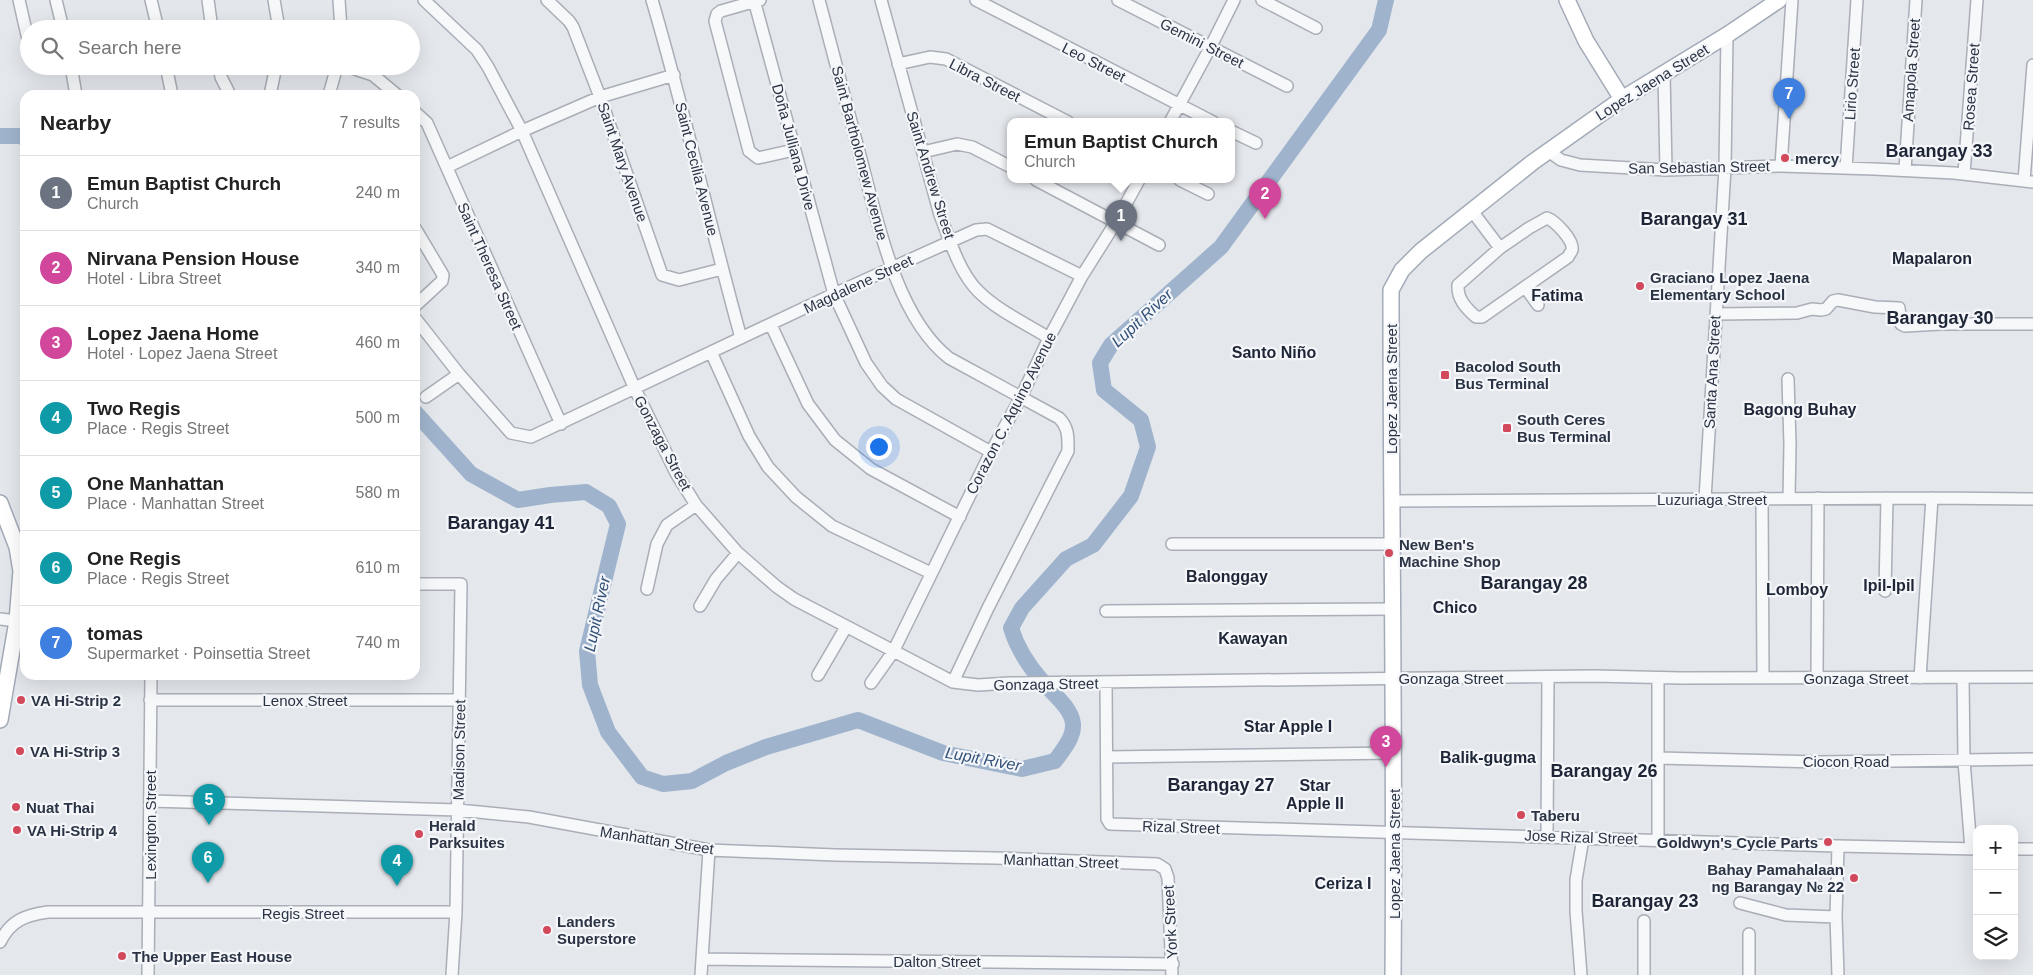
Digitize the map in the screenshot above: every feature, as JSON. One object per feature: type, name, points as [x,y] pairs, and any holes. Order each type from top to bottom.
[{"type":"main road","points":[[1567,0],[1586,41],[1622,99]]},
{"type":"main road","name":"Lopez Jaena Street","points":[[1393,975],[1395,833],[1391,500],[1391,290],[1402,270],[1411,260],[1548,151],[1622,99],[1727,35],[1779,0]]},
{"type":"main road","points":[[0,503],[20,545]]},
{"type":"main road","points":[[0,720],[17,621],[20,583]]},
{"type":"street","points":[[19,0],[24,20]]},
{"type":"street","points":[[56,0],[61,20]]},
{"type":"street","points":[[152,0],[156,20]]},
{"type":"street","points":[[208,0],[211,20]]},
{"type":"street","points":[[274,0],[277,20]]},
{"type":"street","points":[[339,0],[340,20]]},
{"type":"street","name":"Gonzaga Street","points":[[424,0],[477,50],[488,67],[522,131],[635,389],[676,472],[696,505],[738,553],[777,587],[794,599],[953,682],[978,685],[1009,683],[1594,676],[1658,678],[2033,677]]},
{"type":"street","name":"Saint Mary Avenue","points":[[547,0],[569,21],[572,28],[600,97],[662,275],[679,280],[722,269]]},
{"type":"street","name":"Saint Cecilia Avenue","points":[[652,0],[674,75],[741,338]]},
{"type":"street","name":"Saint Bartholomew Avenue","points":[[819,0],[880,228],[898,284],[928,338],[936,348],[949,358],[1050,412],[1066,425],[1068,452],[988,608],[953,682]]},
{"type":"street","name":"Saint Andrew Street","points":[[881,0],[940,215],[950,242],[966,274],[977,290],[997,307],[1049,338]]},
{"type":"street","name":"Leo Street","points":[[976,0],[1204,118]]},
{"type":"street","name":"Gemini Street","points":[[1118,0],[1286,86]]},
{"type":"street","points":[[1172,118],[1234,0]]},
{"type":"street","points":[[1262,0],[1316,28]]},
{"type":"street","points":[[1781,166],[1792,0]]},
{"type":"street","name":"Lirio Street","points":[[1846,168],[1857,0]]},
{"type":"street","name":"Amapola Street","points":[[1905,170],[1916,0]]},
{"type":"street","name":"Rosea Street","points":[[1964,174],[1978,0]]},
{"type":"street","points":[[757,1],[721,11],[717,14],[715,21],[749,151],[758,158],[794,150]]},
{"type":"street","name":"Doña Julliana Drive","points":[[757,1],[794,150],[834,294],[866,363],[882,386],[896,399],[923,416],[991,452]]},
{"type":"street","name":"Santa Ana Street","points":[[1705,499],[1724,168],[1727,35]]},
{"type":"street","name":"Libra Street","points":[[898,64],[930,57],[946,59],[1060,118]]},
{"type":"street","points":[[2029,181],[2033,65]]},
{"type":"street","points":[[1664,73],[1666,170]]},
{"type":"street","points":[[73,75],[75,90]]},
{"type":"street","points":[[168,75],[171,90]]},
{"type":"street","points":[[221,75],[228,90]]},
{"type":"street","points":[[271,90],[274,75]]},
{"type":"street","points":[[330,90],[335,75]]},
{"type":"street","points":[[373,75],[392,90]]},
{"type":"street","points":[[447,168],[522,131],[600,97],[674,75]]},
{"type":"street","name":"Saint Theresa Street","points":[[420,117],[427,123],[561,424]]},
{"type":"street","points":[[420,126],[427,123]]},
{"type":"street","points":[[1235,133],[1256,143]]},
{"type":"street","points":[[923,152],[957,144],[972,148],[1007,165]]},
{"type":"street","name":"San Sebastian Street","points":[[1548,151],[1561,160],[1580,166],[1666,170],[1781,166],[1846,168],[1964,174],[2029,181]]},
{"type":"street","points":[[1042,183],[1159,245]]},
{"type":"street","name":"Corazon C. Aquino Avenue","points":[[871,683],[893,652],[991,452],[1082,276],[1116,222],[1137,183]]},
{"type":"street","points":[[1186,183],[1208,194]]},
{"type":"street","points":[[1472,211],[1500,248]]},
{"type":"street","points":[[1547,218],[1554,221],[1572,244],[1572,250],[1568,257],[1482,317],[1476,317],[1460,299],[1457,292],[1458,284],[1500,248],[1537,222],[1547,218]]},
{"type":"street","name":"Magdalene Street","points":[[420,324],[459,374],[511,433],[531,437],[968,233],[987,229],[1082,276]]},
{"type":"street","points":[[420,236],[444,274],[442,280],[420,301]]},
{"type":"street","points":[[1525,287],[1538,305]]},
{"type":"street","points":[[1716,314],[1801,313],[1812,309],[1826,309],[1838,300],[1875,307],[1899,308],[1900,324],[1905,326],[2033,324]]},
{"type":"street","points":[[771,325],[808,404],[835,440],[871,468],[960,517]]},
{"type":"street","points":[[711,352],[749,436],[768,467],[796,497],[832,526],[931,573]]},
{"type":"street","points":[[426,397],[459,374]]},
{"type":"street","points":[[1788,379],[1789,498]]},
{"type":"street","points":[[1762,498],[1763,678]]},
{"type":"street","points":[[1817,677],[1818,498]]},
{"type":"street","points":[[1885,591],[1888,498]]},
{"type":"street","points":[[1920,678],[1932,498]]},
{"type":"street","name":"Luzuriaga Street","points":[[1391,500],[2033,499]]},
{"type":"street","points":[[647,589],[657,544],[667,526],[696,505]]},
{"type":"street","points":[[1172,544],[1392,544]]},
{"type":"street","points":[[700,606],[716,579],[738,553]]},
{"type":"street","name":"Madison Street","points":[[420,584],[461,584],[456,912],[452,975]]},
{"type":"street","points":[[1106,611],[1393,609]]},
{"type":"street","points":[[0,619],[17,621]]},
{"type":"street","points":[[818,675],[846,627]]},
{"type":"street","points":[[1547,836],[1548,678]]},
{"type":"street","points":[[1658,678],[1658,840]]},
{"type":"street","points":[[1963,678],[1964,761],[1973,840]]},
{"type":"street","name":"Lexington Street","points":[[148,975],[151,680]]},
{"type":"street","name":"Rizal Street","points":[[1106,682],[1107,819],[1110,824],[1395,833]]},
{"type":"street","name":"Lenox Street","points":[[150,700],[459,700]]},
{"type":"street","points":[[1107,757],[1393,753]]},
{"type":"street","name":"Ciocon Road","points":[[1658,758],[1821,762],[2033,759]]},
{"type":"street","name":"Manhattan Street","points":[[150,801],[458,810],[529,818],[709,850],[1156,864],[1165,869]]},
{"type":"street","name":"Jose Rizal Street","points":[[1395,833],[1973,849]]},
{"type":"street","points":[[1581,975],[1576,911],[1576,880],[1583,838]]},
{"type":"street","points":[[1838,846],[1836,917],[1838,975]]},
{"type":"street","points":[[2018,849],[2033,849]]},
{"type":"street","points":[[701,975],[709,850]]},
{"type":"street","name":"York Street","points":[[1165,869],[1168,878],[1172,969]]},
{"type":"street","points":[[1740,903],[1786,916],[1836,917]]},
{"type":"street","name":"Regis Street","points":[[0,942],[12,924],[24,917],[48,912],[149,914],[456,912]]},
{"type":"street","points":[[1644,920],[1644,975]]},
{"type":"street","points":[[1749,934],[1749,975]]},
{"type":"street","name":"Dalton Street","points":[[702,959],[1172,969]]},
{"type":"waterway","name":"Lupit River","points":[[420,418],[471,474],[518,500],[586,492],[609,506],[618,524],[587,651],[590,685],[608,732],[642,777],[663,784],[692,781],[726,763],[766,747],[858,720],[943,753],[1022,769],[1055,761],[1072,734],[1072,718],[1065,706],[1042,681],[1028,662],[1016,642],[1011,628],[1022,608],[1066,559],[1093,545],[1131,496],[1148,447],[1141,420],[1104,390],[1100,363],[1111,345],[1221,247],[1379,30],[1386,0]]},
{"type":"waterway","name":"Lupit River","points":[[0,136],[20,136]]},
{"type":"place","name":"tomas","points":[[1789,119]]},
{"type":"place","name":"mercy","points":[[1785,158]]},
{"type":"place","name":"Nirvana Pension House","points":[[1265,219]]},
{"type":"place","name":"Emun Baptist Church","points":[[1121,241]]},
{"type":"place","name":"Graciano Lopez Jaena Elementary School","points":[[1640,286]]},
{"type":"place","name":"Bacolod South Bus Terminal","points":[[1445,375]]},
{"type":"place","name":"South Ceres Bus Terminal","points":[[1507,428]]},
{"type":"place","name":"New Ben's Machine Shop","points":[[1389,553]]},
{"type":"place","name":"VA Hi-Strip 2","points":[[21,700]]},
{"type":"place","name":"VA Hi-Strip 3","points":[[20,751]]},
{"type":"place","name":"Lopez Jaena Home","points":[[1386,767]]},
{"type":"place","name":"Nuat Thai","points":[[16,807]]},
{"type":"place","name":"Taberu","points":[[1521,815]]},
{"type":"place","name":"One Manhattan","points":[[209,825]]},
{"type":"place","name":"VA Hi-Strip 4","points":[[17,830]]},
{"type":"place","name":"Herald Parksuites","points":[[419,834]]},
{"type":"place","name":"Goldwyn's Cycle Parts","points":[[1828,842]]},
{"type":"place","name":"Bahay Pamahalaan ng Barangay № 22","points":[[1854,878]]},
{"type":"place","name":"One Regis","points":[[208,883]]},
{"type":"place","name":"Two Regis","points":[[397,886]]},
{"type":"place","name":"Landers Superstore","points":[[547,930]]},
{"type":"place","name":"The Upper East House","points":[[122,956]]},
{"type":"district","name":"Barangay 33","points":[[1939,151]]},
{"type":"district","name":"Barangay 31","points":[[1694,219]]},
{"type":"district","name":"Mapalaron","points":[[1932,258]]},
{"type":"district","name":"Fatima","points":[[1557,295]]},
{"type":"district","name":"Barangay 30","points":[[1940,318]]},
{"type":"district","name":"Santo Niño","points":[[1274,352]]},
{"type":"district","name":"Bagong Buhay","points":[[1800,409]]},
{"type":"district","name":"Barangay 41","points":[[501,523]]},
{"type":"district","name":"Balonggay","points":[[1227,576]]},
{"type":"district","name":"Barangay 28","points":[[1534,583]]},
{"type":"district","name":"Ipil-Ipil","points":[[1889,585]]},
{"type":"district","name":"Lomboy","points":[[1797,589]]},
{"type":"district","name":"Chico","points":[[1455,607]]},
{"type":"district","name":"Kawayan","points":[[1253,638]]},
{"type":"district","name":"Star Apple I","points":[[1288,726]]},
{"type":"district","name":"Balik-gugma","points":[[1488,757]]},
{"type":"district","name":"Barangay 26","points":[[1604,771]]},
{"type":"district","name":"Barangay 27","points":[[1221,785]]},
{"type":"district","name":"Star Apple II","points":[[1315,794]]},
{"type":"district","name":"Ceriza I","points":[[1343,883]]},
{"type":"district","name":"Barangay 23","points":[[1645,901]]}]
